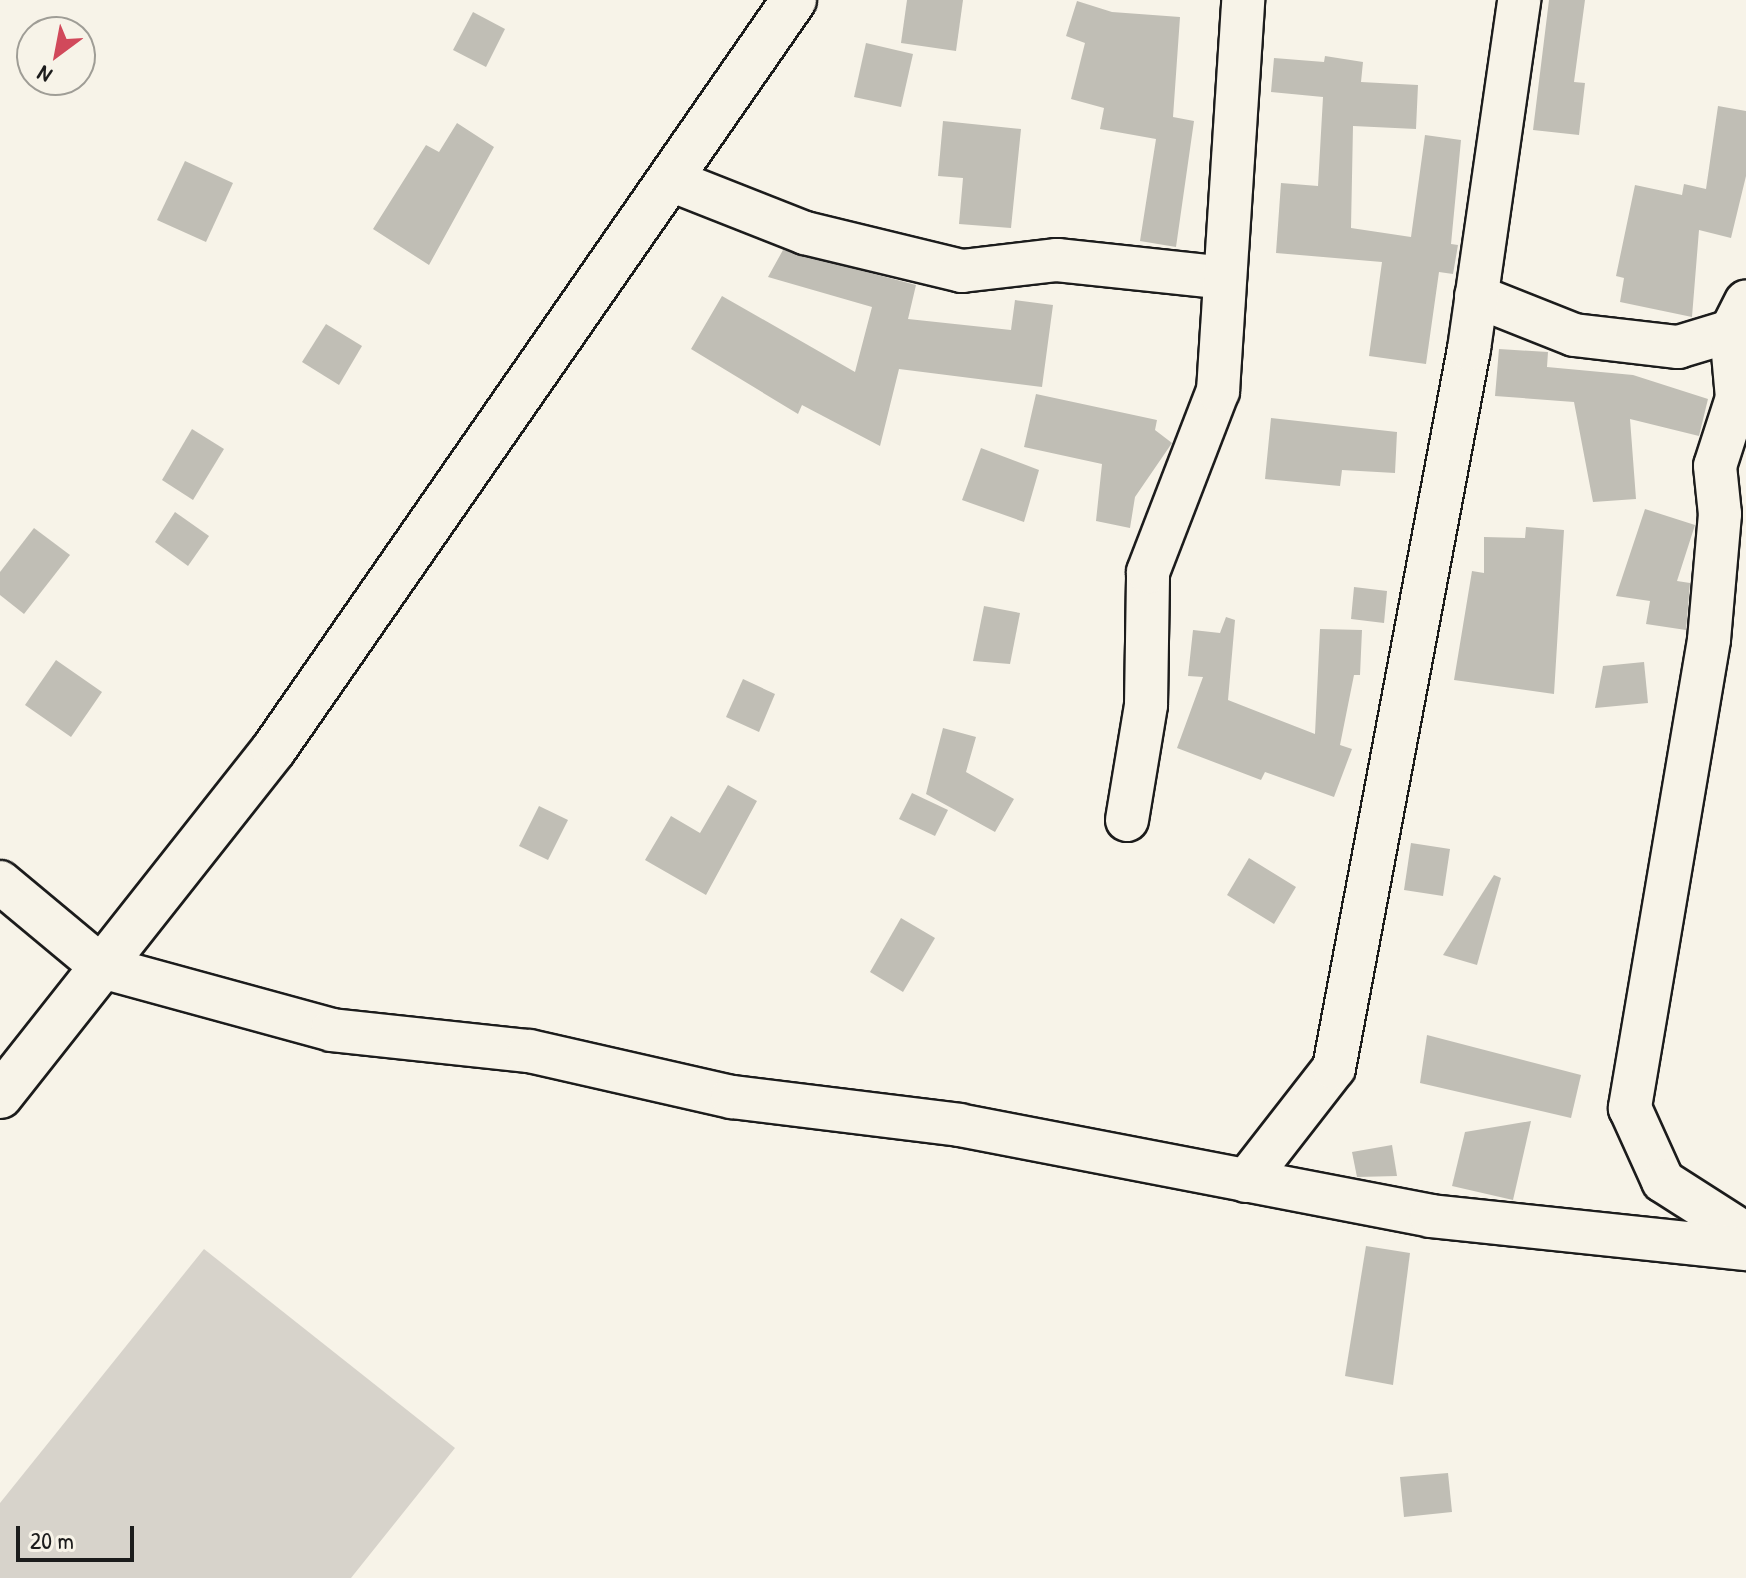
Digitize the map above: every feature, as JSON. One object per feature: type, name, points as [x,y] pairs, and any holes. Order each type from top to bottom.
[{"type":"main road","points":[[0,1096],[274,749],[673,181],[794,0]]},
{"type":"street","points":[[1127,820],[1146,705],[1148,572],[1218,391],[1243,0]]},
{"type":"street","points":[[1246,1181],[1334,1068],[1476,296],[1519,0]]},
{"type":"street","points":[[673,181],[805,233],[962,271],[1057,260],[1225,278]]},
{"type":"street","points":[[1476,296],[1574,335],[1678,347],[1738,316],[1737,398],[1715,466],[1720,514],[1709,640],[1630,1108],[1663,1181],[1746,1234]]},
{"type":"street","points":[[0,882],[102,967],[332,1030],[529,1051],[732,1097],[959,1125],[1431,1216],[1746,1249]]},
{"type":"shaded area","points":[[204,1249],[455,1448],[351,1578],[0,1578],[0,1503]]},
{"type":"building","points":[[907,0],[963,0],[956,51],[901,43]]},
{"type":"building","points":[[1549,0],[1585,0],[1574,82],[1585,83],[1579,135],[1533,130]]},
{"type":"building","points":[[1077,1],[1112,12],[1180,17],[1173,117],[1194,121],[1176,247],[1140,241],[1156,139],[1100,129],[1104,108],[1071,99],[1085,43],[1066,36]]},
{"type":"building","points":[[473,12],[505,29],[486,67],[453,50]]},
{"type":"building","points":[[866,43],[913,54],[901,107],[854,97]]},
{"type":"building","points":[[1325,56],[1363,62],[1361,82],[1418,85],[1416,129],[1353,126],[1351,228],[1411,237],[1425,135],[1461,140],[1451,244],[1458,245],[1453,274],[1439,272],[1426,364],[1369,356],[1382,262],[1276,253],[1281,183],[1318,186],[1323,97],[1271,92],[1274,58],[1324,62]]},
{"type":"building","points":[[1718,106],[1746,111],[1746,176],[1731,238],[1699,230],[1692,317],[1620,302],[1624,278],[1616,276],[1635,185],[1682,195],[1684,184],[1706,189]]},
{"type":"building","points":[[943,121],[1021,129],[1011,228],[959,224],[963,178],[938,176]]},
{"type":"building","points":[[457,123],[494,147],[429,265],[373,229],[426,145],[439,152]]},
{"type":"building","points":[[185,161],[233,183],[206,242],[157,220]]},
{"type":"building","points":[[783,250],[916,285],[908,319],[1011,330],[1015,300],[1053,305],[1042,387],[899,369],[880,446],[802,405],[798,414],[691,349],[722,296],[855,372],[872,307],[768,277]]},
{"type":"building","points":[[326,324],[362,346],[339,385],[302,362]]},
{"type":"building","points":[[1499,349],[1548,352],[1547,367],[1633,375],[1708,399],[1699,436],[1630,419],[1636,499],[1593,502],[1574,402],[1495,396]]},
{"type":"building","points":[[1036,394],[1157,420],[1155,430],[1172,443],[1135,497],[1130,528],[1096,521],[1102,464],[1024,447]]},
{"type":"building","points":[[1271,418],[1397,432],[1395,473],[1342,470],[1340,486],[1265,479]]},
{"type":"building","points":[[192,429],[224,449],[193,500],[162,480]]},
{"type":"building","points":[[981,448],[1039,470],[1024,522],[962,500]]},
{"type":"building","points":[[1645,509],[1695,525],[1677,581],[1690,583],[1686,630],[1646,624],[1650,601],[1616,596]]},
{"type":"building","points":[[175,512],[209,536],[188,566],[155,542]]},
{"type":"building","points":[[1526,527],[1564,530],[1554,694],[1454,680],[1472,571],[1484,573],[1484,537],[1525,538]]},
{"type":"building","points":[[34,528],[70,555],[24,614],[0,595],[0,572]]},
{"type":"building","points":[[1354,587],[1387,591],[1384,623],[1351,619]]},
{"type":"building","points":[[984,606],[1020,613],[1010,664],[973,661]]},
{"type":"building","points":[[1226,617],[1235,620],[1228,700],[1315,734],[1320,629],[1362,630],[1360,675],[1354,675],[1340,745],[1352,749],[1334,797],[1265,772],[1261,780],[1177,748],[1203,677],[1188,676],[1193,630],[1220,633]]},
{"type":"building","points":[[56,660],[102,692],[71,737],[25,705]]},
{"type":"building","points":[[1644,662],[1648,703],[1595,708],[1603,666]]},
{"type":"building","points":[[743,679],[775,694],[759,732],[726,717]]},
{"type":"building","points":[[943,728],[976,737],[966,772],[1014,799],[995,832],[926,794]]},
{"type":"building","points":[[728,785],[757,801],[706,895],[645,860],[671,816],[700,833]]},
{"type":"building","points":[[912,793],[948,810],[935,836],[899,819]]},
{"type":"building","points":[[539,806],[568,820],[548,860],[519,846]]},
{"type":"building","points":[[1411,843],[1450,849],[1443,896],[1404,890]]},
{"type":"building","points":[[1249,858],[1296,887],[1274,924],[1227,895]]},
{"type":"building","points":[[1494,875],[1501,878],[1477,965],[1443,955]]},
{"type":"building","points":[[901,918],[935,938],[903,992],[870,972]]},
{"type":"building","points":[[1427,1035],[1581,1075],[1571,1118],[1420,1083]]},
{"type":"building","points":[[1531,1121],[1513,1200],[1452,1186],[1465,1132]]},
{"type":"building","points":[[1392,1145],[1397,1176],[1357,1177],[1352,1152]]},
{"type":"building","points":[[1366,1246],[1410,1253],[1393,1385],[1345,1376]]},
{"type":"building","points":[[1448,1473],[1452,1512],[1404,1517],[1400,1477]]}]
